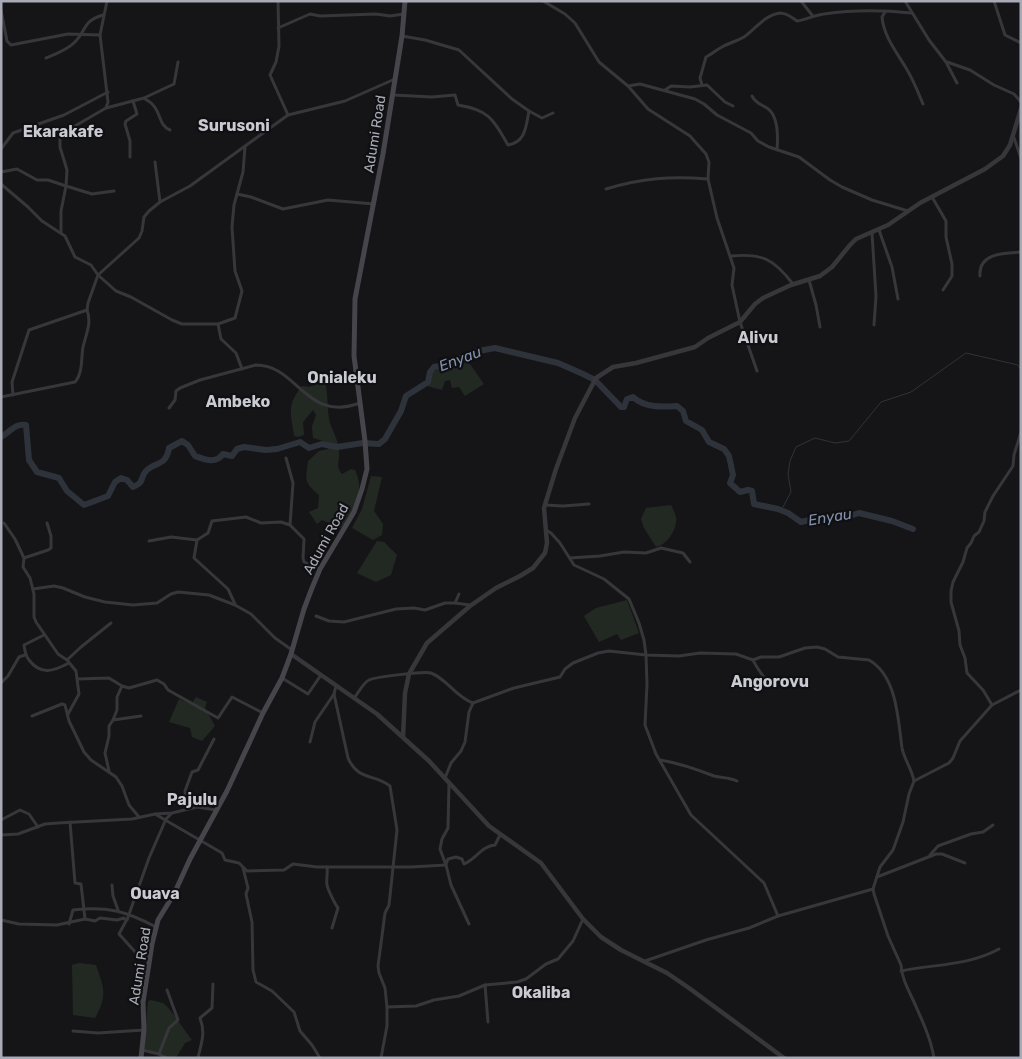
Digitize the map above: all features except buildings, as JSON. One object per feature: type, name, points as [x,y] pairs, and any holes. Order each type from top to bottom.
[{"type":"main road","name":"Adumi Road","points":[[141,1058],[144,1030],[143,1002],[158,920],[174,894],[190,859],[227,791],[263,713],[282,678],[292,652],[304,609],[320,569],[358,503],[366,469],[365,442],[354,356],[355,299],[393,95],[405,1]]},
{"type":"street","points":[[106,1],[100,35],[108,92],[106,108]]},
{"type":"street","points":[[278,1],[279,46],[276,62],[270,76],[288,115]]},
{"type":"street","points":[[543,1],[565,14],[574,23],[599,62],[628,86],[648,109],[674,125],[699,144],[708,157],[708,179],[716,218],[734,268],[732,285],[740,322],[758,371]]},
{"type":"street","points":[[801,1],[812,15]]},
{"type":"street","points":[[905,1],[929,40],[946,62],[957,83]]},
{"type":"street","points":[[994,1],[1005,35],[1021,43]]},
{"type":"street","points":[[1,10],[7,41],[11,45],[68,34],[100,35]]},
{"type":"street","points":[[702,85],[700,78],[706,57],[722,47],[741,39],[767,18],[782,13],[788,14],[797,21],[812,15],[836,12],[875,10],[911,13]]},
{"type":"street","points":[[886,12],[882,18],[884,29],[893,49],[913,81],[922,104]]},
{"type":"street","points":[[278,28],[310,14],[320,16],[376,14],[390,16],[404,14]]},
{"type":"street","points":[[46,58],[69,47],[81,35],[84,26],[88,22],[103,15]]},
{"type":"street","points":[[402,36],[425,40],[459,50],[512,99],[530,111],[542,118],[553,112]]},
{"type":"street","points":[[61,232],[61,211],[67,170],[60,146],[60,138],[68,130],[106,108],[144,98],[174,84],[178,62]]},
{"type":"street","points":[[946,62],[970,70],[994,85],[1014,94],[1021,102]]},
{"type":"street","points":[[1,397],[75,382],[81,370],[83,346],[88,331],[89,319],[87,310],[90,296],[98,275],[139,238],[146,214],[160,202],[190,186],[288,115],[345,101],[395,79]]},
{"type":"street","points":[[628,86],[640,84],[695,99],[716,115],[751,133],[764,144],[799,157],[830,180],[872,200],[908,211]]},
{"type":"street","points":[[664,90],[671,86],[690,87],[702,85],[710,87],[725,102],[733,106]]},
{"type":"street","points":[[1,149],[13,133],[64,115],[108,92]]},
{"type":"street","points":[[393,95],[432,97],[454,95],[458,105],[477,109],[487,115],[499,129],[508,145],[518,142],[524,135],[530,111]]},
{"type":"street","points":[[752,96],[758,104],[770,110],[773,116],[778,136],[777,150]]},
{"type":"street","points":[[144,98],[153,104],[159,114],[161,123],[170,130]]},
{"type":"street","points":[[130,157],[130,141],[125,124],[137,114],[133,101]]},
{"type":"street","points":[[403,737],[405,694],[409,674],[427,643],[470,606],[538,563],[547,548],[545,504],[558,462],[575,418],[595,381],[613,367],[690,349],[740,322],[755,304],[763,298],[825,273],[856,240],[879,230],[932,197],[985,169],[1003,156],[1010,145],[1021,109]]},
{"type":"street","points":[[1013,134],[1021,158]]},
{"type":"street","points":[[1,184],[52,229],[61,232],[75,257],[91,265],[98,275],[116,290],[182,324],[218,324],[235,318],[242,294],[235,270],[232,239],[233,214],[243,172],[246,147]]},
{"type":"street","points":[[155,162],[160,202]]},
{"type":"street","points":[[1,172],[17,169],[37,180],[48,180],[92,194],[114,191]]},
{"type":"street","points":[[606,188],[649,178],[708,179]]},
{"type":"street","points":[[237,194],[251,196],[283,209],[328,200],[374,204]]},
{"type":"street","points":[[932,197],[946,221],[946,237],[952,264],[952,276],[943,290]]},
{"type":"street","points":[[879,230],[892,267],[898,300]]},
{"type":"street","points":[[872,232],[876,286],[874,325]]},
{"type":"street","points":[[980,276],[983,262],[989,257],[1021,252]]},
{"type":"street","points":[[730,256],[747,254],[770,261],[777,265],[793,285]]},
{"type":"street","points":[[809,280],[820,326]]},
{"type":"street","points":[[13,395],[12,382],[29,330],[87,310]]},
{"type":"street","points":[[218,324],[220,337],[236,353],[242,370]]},
{"type":"street","points":[[169,408],[178,389],[200,380],[256,366],[270,367],[293,382],[320,404],[344,406],[360,403]]},
{"type":"street","points":[[992,705],[983,690],[967,673],[952,606],[951,591],[967,548],[974,536],[979,532],[984,521],[985,512],[996,489],[1013,466],[1014,455],[1021,432]]},
{"type":"street","points":[[286,458],[292,483],[290,525]]},
{"type":"street","points":[[545,504],[567,506],[589,504]]},
{"type":"street","points":[[149,541],[171,537],[197,540],[208,533],[212,521],[246,517],[261,523],[280,522],[290,525],[304,539],[302,558],[304,562],[320,569]]},
{"type":"street","points":[[4,523],[24,558],[23,567],[33,589],[34,617],[58,654],[76,670],[79,694],[68,714]]},
{"type":"street","points":[[24,558],[51,548],[52,536],[47,523]]},
{"type":"street","points":[[546,530],[552,533],[577,567],[604,579],[629,599],[639,623],[646,655],[647,700],[645,725],[660,760],[691,815],[764,883],[778,916]]},
{"type":"street","points":[[197,540],[194,558],[228,588],[235,605]]},
{"type":"street","points":[[570,558],[624,552],[646,553],[661,548],[683,553],[690,562]]},
{"type":"street","points":[[33,589],[54,586],[105,602],[142,605],[160,602],[171,594],[181,592],[209,595],[235,605],[257,619],[292,652],[376,714],[403,737],[429,761],[489,826],[541,863],[583,920],[601,937],[621,950],[667,973],[784,1058]]},
{"type":"street","points":[[454,603],[459,594]]},
{"type":"street","points":[[316,616],[330,621],[344,622],[396,609],[414,608],[425,610],[440,604],[454,603],[470,606]]},
{"type":"street","points":[[44,635],[25,644],[25,655],[42,671],[54,670],[68,662],[81,647],[111,623]]},
{"type":"street","points":[[354,698],[367,681],[374,678],[420,672],[431,673],[440,678],[463,698],[472,702],[514,688],[560,677],[565,668],[573,663],[598,653],[609,651],[680,656],[700,653],[736,654],[753,660],[761,657],[778,657],[805,648],[818,648],[838,657],[873,662],[885,675],[892,692],[901,730],[902,748],[914,781],[893,850],[880,867],[873,889],[888,936],[901,965],[901,971],[932,1046],[934,1058]]},
{"type":"street","points":[[1,682],[8,676],[18,657],[25,655]]},
{"type":"street","points":[[753,660],[769,685]]},
{"type":"street","points":[[282,678],[308,694],[321,675]]},
{"type":"street","points":[[78,679],[109,678],[122,686],[131,688],[157,680],[164,684],[168,690],[218,718],[232,697],[263,713]]},
{"type":"street","points":[[109,771],[105,753],[109,726],[117,710],[117,697],[122,686]]},
{"type":"street","points":[[310,742],[315,722],[334,694],[336,686]]},
{"type":"street","points":[[914,781],[949,763],[960,741],[992,705],[1021,690]]},
{"type":"street","points":[[334,694],[351,765],[364,775],[390,786],[398,830],[392,867],[389,905],[385,913],[378,966],[385,988],[387,1007],[387,1026],[381,1058]]},
{"type":"street","points":[[445,778],[451,763],[465,742],[472,702]]},
{"type":"street","points":[[32,716],[64,704],[69,721],[84,752],[119,780],[129,805],[139,817]]},
{"type":"street","points":[[113,720],[141,716]]},
{"type":"street","points":[[186,808],[185,791],[192,772],[198,770],[214,739]]},
{"type":"street","points":[[660,760],[684,764],[716,776],[731,778],[737,781]]},
{"type":"street","points":[[449,784],[448,828],[442,839],[440,849],[451,885],[469,924]]},
{"type":"street","points":[[1,835],[18,834],[45,824],[132,819],[197,807],[216,810]]},
{"type":"street","points":[[1,820],[20,810],[30,814],[38,827]]},
{"type":"street","points":[[150,959],[137,954],[119,934],[129,914],[149,858],[166,819],[172,813]]},
{"type":"street","points":[[155,814],[166,819],[176,827],[193,834],[200,841],[222,853],[225,860],[238,862],[247,871],[284,870],[293,864],[327,867],[446,865]]},
{"type":"street","points":[[70,822],[75,883],[81,884],[84,919]]},
{"type":"street","points":[[930,856],[938,846],[971,834],[983,832],[993,825]]},
{"type":"street","points":[[446,865],[448,859],[456,857],[462,860],[464,864],[473,860],[485,848],[495,845],[500,835]]},
{"type":"street","points":[[876,878],[930,856],[940,854],[965,863]]},
{"type":"street","points":[[327,867],[327,885],[332,899],[338,908],[332,928]]},
{"type":"street","points":[[243,868],[248,888],[246,894],[252,922],[253,970],[256,982],[272,991],[294,1012],[300,1030],[312,1044],[320,1058]]},
{"type":"street","points":[[112,885],[113,896],[118,910]]},
{"type":"street","points":[[644,962],[706,940],[749,928],[778,916],[873,889]]},
{"type":"street","points":[[69,924],[72,910],[118,910],[157,927]]},
{"type":"street","points":[[1,920],[28,924],[57,925],[69,924],[84,919],[95,920],[100,918],[117,920],[124,918],[126,921]]},
{"type":"street","points":[[387,1007],[416,1006],[434,1000],[459,996],[485,985],[517,982],[558,958],[574,941],[583,920]]},
{"type":"street","points":[[901,971],[924,966],[943,966],[970,961],[999,949]]},
{"type":"street","points":[[198,1058],[202,1044],[202,1024],[200,1018],[212,1008],[214,984]]},
{"type":"street","points":[[485,985],[488,1022]]},
{"type":"street","points":[[159,1054],[169,1028],[178,1020],[168,990]]},
{"type":"street","points":[[73,1031],[98,1033],[144,1030]]},
{"type":"street","points":[[142,1050],[167,1058]]},
{"type":"shaded area","points":[[465,357],[484,384],[465,396],[459,387],[452,388],[450,380],[445,381],[442,390],[427,386],[433,372]]},
{"type":"shaded area","points":[[325,382],[329,421],[339,448],[338,466],[342,474],[351,469],[355,470],[359,482],[359,493],[356,503],[348,520],[341,528],[322,520],[317,524],[309,512],[318,508],[319,495],[308,484],[308,461],[319,451],[328,449],[330,443],[313,438],[312,426],[316,415],[313,410],[303,422],[304,435],[298,437],[294,436],[291,415],[292,404],[302,386],[309,387]]},
{"type":"shaded area","points":[[371,476],[382,477],[374,511],[383,524],[382,535],[373,540],[352,528],[362,509]]},
{"type":"shaded area","points":[[671,505],[676,517],[675,526],[668,540],[656,547],[644,528],[641,519],[646,508]]},
{"type":"shaded area","points":[[377,541],[384,542],[397,555],[391,575],[376,582],[357,573]]},
{"type":"shaded area","points":[[627,600],[639,633],[621,640],[617,634],[599,642],[584,616],[596,608]]},
{"type":"shaded area","points":[[196,697],[207,702],[205,708],[215,726],[202,741],[192,737],[190,728],[169,722],[179,699],[191,704]]},
{"type":"shaded area","points":[[79,963],[96,965],[101,980],[103,997],[95,1018],[73,1015],[72,965]]},
{"type":"shaded area","points":[[151,1000],[166,1005],[192,1040],[185,1043],[176,1058],[167,1058],[163,1054],[150,1053],[144,1048],[148,1001]]},
{"type":"waterway","name":"Enyau","points":[[1,437],[16,427],[26,425],[29,460],[37,472],[59,478],[67,491],[84,505],[108,496],[115,482],[121,478],[127,480],[133,487],[137,485],[147,470],[165,459],[169,448],[182,441],[188,445],[195,456],[211,460],[217,459],[223,454],[232,456],[237,449],[244,447],[266,450],[277,449],[300,442],[309,448],[322,444],[337,447],[363,443],[379,444],[385,439],[401,411],[406,396],[428,382],[430,372],[434,367],[445,365],[473,352],[495,348],[558,363],[583,374],[595,380],[621,407],[624,407],[627,399],[633,397],[648,405],[677,406],[683,411],[686,421],[702,430],[709,442],[724,449],[729,456],[733,475],[730,483],[740,492],[752,491],[754,504],[778,509],[801,522],[828,516],[846,517],[859,513],[892,521],[913,529]]},
{"type":"waterway","points":[[778,509],[783,507],[791,492],[788,474],[790,461],[796,447],[815,438],[835,443],[849,441],[881,402],[911,392],[966,353],[1018,365],[1021,370]]},
{"type":"district","name":"Surusoni","points":[[234,125]]},
{"type":"district","name":"Ekarakafe","points":[[63,131]]},
{"type":"district","name":"Alivu","points":[[758,337]]},
{"type":"district","name":"Onialeku","points":[[342,377]]},
{"type":"district","name":"Ambeko","points":[[238,401]]},
{"type":"district","name":"Angorovu","points":[[770,681]]},
{"type":"district","name":"Pajulu","points":[[192,799]]},
{"type":"district","name":"Ouava","points":[[155,893]]},
{"type":"district","name":"Okaliba","points":[[541,992]]}]
